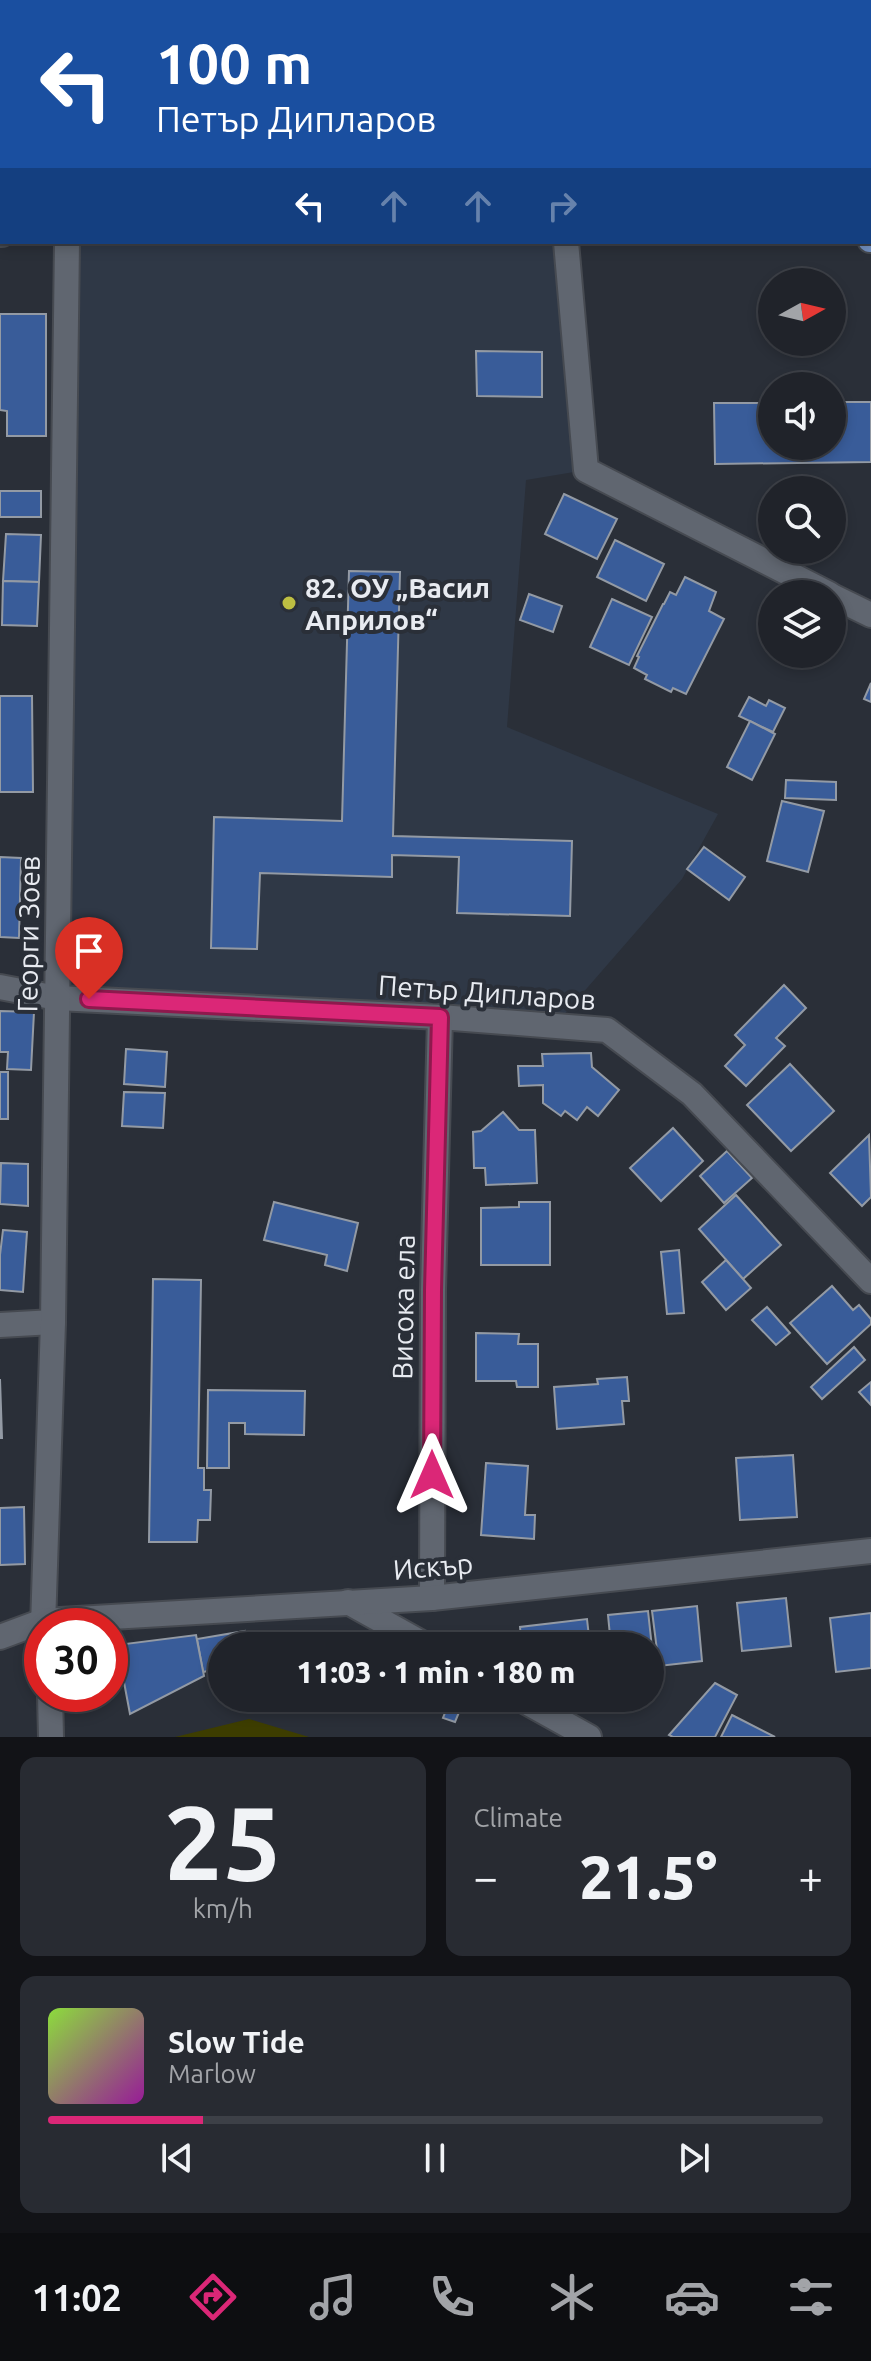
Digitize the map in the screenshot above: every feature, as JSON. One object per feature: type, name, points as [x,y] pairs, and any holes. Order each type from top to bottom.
[{"type":"street","name":"Георги Зоев","points":[[43,1608],[53,1322],[67,244]]},
{"type":"street","points":[[566,244],[586,470],[801,580]]},
{"type":"street","points":[[846,603],[871,615]]},
{"type":"street","name":"Петър Дипларов","points":[[0,987],[57,998],[440,1017],[607,1030],[692,1094],[871,1281]]},
{"type":"street","name":"Висока ела","points":[[432,1598],[433,1290],[440,1017]]},
{"type":"street","points":[[0,1325],[53,1322]]},
{"type":"street","name":"Искър","points":[[128,1617],[432,1598],[871,1551]]},
{"type":"street","points":[[348,1602],[402,1632]]},
{"type":"street","name":"Искър","points":[[0,1637],[24,1629]]},
{"type":"street","points":[[50,1712],[51,1737]]},
{"type":"street","points":[[544,1712],[589,1737]]},
{"type":"shaded area","name":"82. ОУ „Васил Априлов“","points":[[67,244],[566,244],[586,470],[526,480],[507,727],[718,814],[682,879],[554,1026],[57,998]]},
{"type":"shaded area","points":[[249,1719],[309,1737],[175,1737]]},
{"type":"building","points":[[0,314],[46,314],[46,436],[7,436],[7,411],[0,410]]},
{"type":"building","points":[[476,351],[542,352],[542,397],[477,396]]},
{"type":"building","points":[[846,402],[871,402],[871,462],[715,464],[714,403],[758,403],[758,460],[846,460]]},
{"type":"building","points":[[0,491],[41,491],[41,517],[0,517]]},
{"type":"building","points":[[564,494],[617,519],[597,559],[545,534]]},
{"type":"building","points":[[6,534],[41,535],[39,582],[3,581]]},
{"type":"building","points":[[615,540],[664,564],[646,601],[597,577]]},
{"type":"building","points":[[349,571],[400,572],[393,836],[572,841],[570,916],[457,913],[459,857],[392,855],[392,877],[260,873],[257,949],[211,948],[214,817],[342,821]]},
{"type":"building","points":[[685,577],[716,592],[709,611],[724,619],[686,694],[673,688],[671,692],[645,679],[647,675],[634,668],[663,604],[670,592],[676,595]]},
{"type":"building","points":[[3,581],[39,582],[37,626],[2,625]]},
{"type":"building","points":[[529,594],[562,606],[553,632],[520,620]]},
{"type":"building","points":[[612,599],[652,617],[629,665],[590,647]]},
{"type":"building","points":[[871,683],[871,702],[864,699]]},
{"type":"building","points":[[0,696],[32,696],[33,792],[0,792]]},
{"type":"building","points":[[749,697],[766,706],[769,700],[785,708],[773,732],[739,716]]},
{"type":"building","points":[[750,721],[775,734],[752,780],[727,767]]},
{"type":"building","points":[[786,780],[836,782],[836,800],[785,798]]},
{"type":"building","points":[[782,801],[824,811],[808,872],[767,861]]},
{"type":"building","points":[[704,847],[745,877],[729,900],[687,869]]},
{"type":"building","points":[[0,857],[21,858],[19,938],[0,937]]},
{"type":"building","points":[[784,985],[806,1008],[776,1038],[785,1046],[746,1086],[725,1066],[745,1045],[735,1035]]},
{"type":"building","points":[[0,1011],[34,1012],[31,1070],[7,1069],[8,1052],[0,1052]]},
{"type":"building","points":[[126,1049],[167,1052],[165,1087],[124,1084]]},
{"type":"building","points":[[591,1053],[592,1067],[619,1090],[598,1116],[587,1107],[577,1120],[565,1111],[561,1116],[543,1103],[543,1085],[519,1086],[518,1066],[543,1066],[542,1054]]},
{"type":"building","points":[[790,1064],[834,1111],[791,1151],[747,1105]]},
{"type":"building","points":[[0,1072],[8,1072],[8,1119],[0,1119]]},
{"type":"building","points":[[124,1092],[165,1093],[163,1128],[122,1126]]},
{"type":"building","points":[[503,1112],[519,1130],[535,1130],[537,1183],[486,1185],[485,1168],[474,1168],[473,1132],[481,1131]]},
{"type":"building","points":[[673,1128],[703,1161],[661,1201],[630,1168]]},
{"type":"building","points":[[869,1135],[871,1197],[862,1206],[830,1173]]},
{"type":"building","points":[[727,1151],[752,1178],[724,1203],[700,1176]]},
{"type":"building","points":[[1,1163],[28,1164],[28,1206],[0,1204]]},
{"type":"building","points":[[736,1195],[781,1245],[743,1279],[699,1229]]},
{"type":"building","points":[[274,1202],[358,1223],[347,1271],[325,1265],[327,1255],[264,1240]]},
{"type":"building","points":[[519,1202],[550,1202],[550,1265],[481,1265],[481,1208],[519,1207]]},
{"type":"building","points":[[3,1230],[27,1232],[23,1292],[0,1290]]},
{"type":"building","points":[[679,1250],[684,1313],[667,1314],[661,1252]]},
{"type":"building","points":[[726,1260],[751,1288],[726,1310],[702,1282]]},
{"type":"building","points":[[153,1279],[201,1280],[198,1468],[204,1468],[204,1490],[211,1490],[210,1520],[198,1520],[197,1542],[149,1542]]},
{"type":"building","points":[[832,1286],[853,1310],[859,1305],[871,1319],[871,1324],[827,1364],[790,1323]]},
{"type":"building","points":[[767,1307],[790,1333],[776,1345],[752,1320]]},
{"type":"building","points":[[476,1333],[519,1334],[518,1344],[538,1344],[538,1387],[517,1387],[516,1381],[476,1381]]},
{"type":"building","points":[[854,1347],[865,1360],[822,1399],[811,1387]]},
{"type":"building","points":[[627,1377],[629,1401],[622,1401],[624,1424],[557,1429],[554,1387],[598,1384],[597,1379]]},
{"type":"building","points":[[0,1379],[2,1438],[0,1438]]},
{"type":"building","points":[[871,1382],[871,1405],[859,1392]]},
{"type":"building","points":[[208,1390],[305,1391],[304,1435],[245,1434],[245,1423],[229,1423],[229,1468],[207,1468]]},
{"type":"building","points":[[793,1455],[797,1517],[740,1520],[736,1458]]},
{"type":"building","points":[[486,1463],[528,1466],[525,1515],[535,1515],[534,1539],[481,1535]]},
{"type":"building","points":[[24,1507],[25,1564],[0,1565],[0,1508]]},
{"type":"building","points":[[786,1598],[791,1646],[742,1651],[737,1603]]},
{"type":"building","points":[[697,1606],[702,1661],[664,1665],[664,1632],[655,1632],[652,1611]]},
{"type":"building","points":[[648,1611],[650,1632],[610,1632],[608,1615]]},
{"type":"building","points":[[871,1613],[871,1668],[836,1672],[830,1618]]},
{"type":"building","points":[[587,1619],[588,1632],[520,1632],[520,1627]]},
{"type":"building","points":[[196,1635],[204,1676],[130,1714],[128,1644]]},
{"type":"building","points":[[208,1637],[208,1671],[203,1672],[197,1639]]},
{"type":"building","points":[[715,1683],[737,1695],[715,1737],[669,1735]]},
{"type":"building","points":[[445,1712],[459,1712],[455,1722],[443,1718]]},
{"type":"building","points":[[732,1715],[775,1737],[721,1737]]},
{"type":"place","name":"82. ОУ „Васил Априлов“","points":[[289,603]]},
{"type":"route","points":[[89,999],[440,1017],[432,1475]]}]
